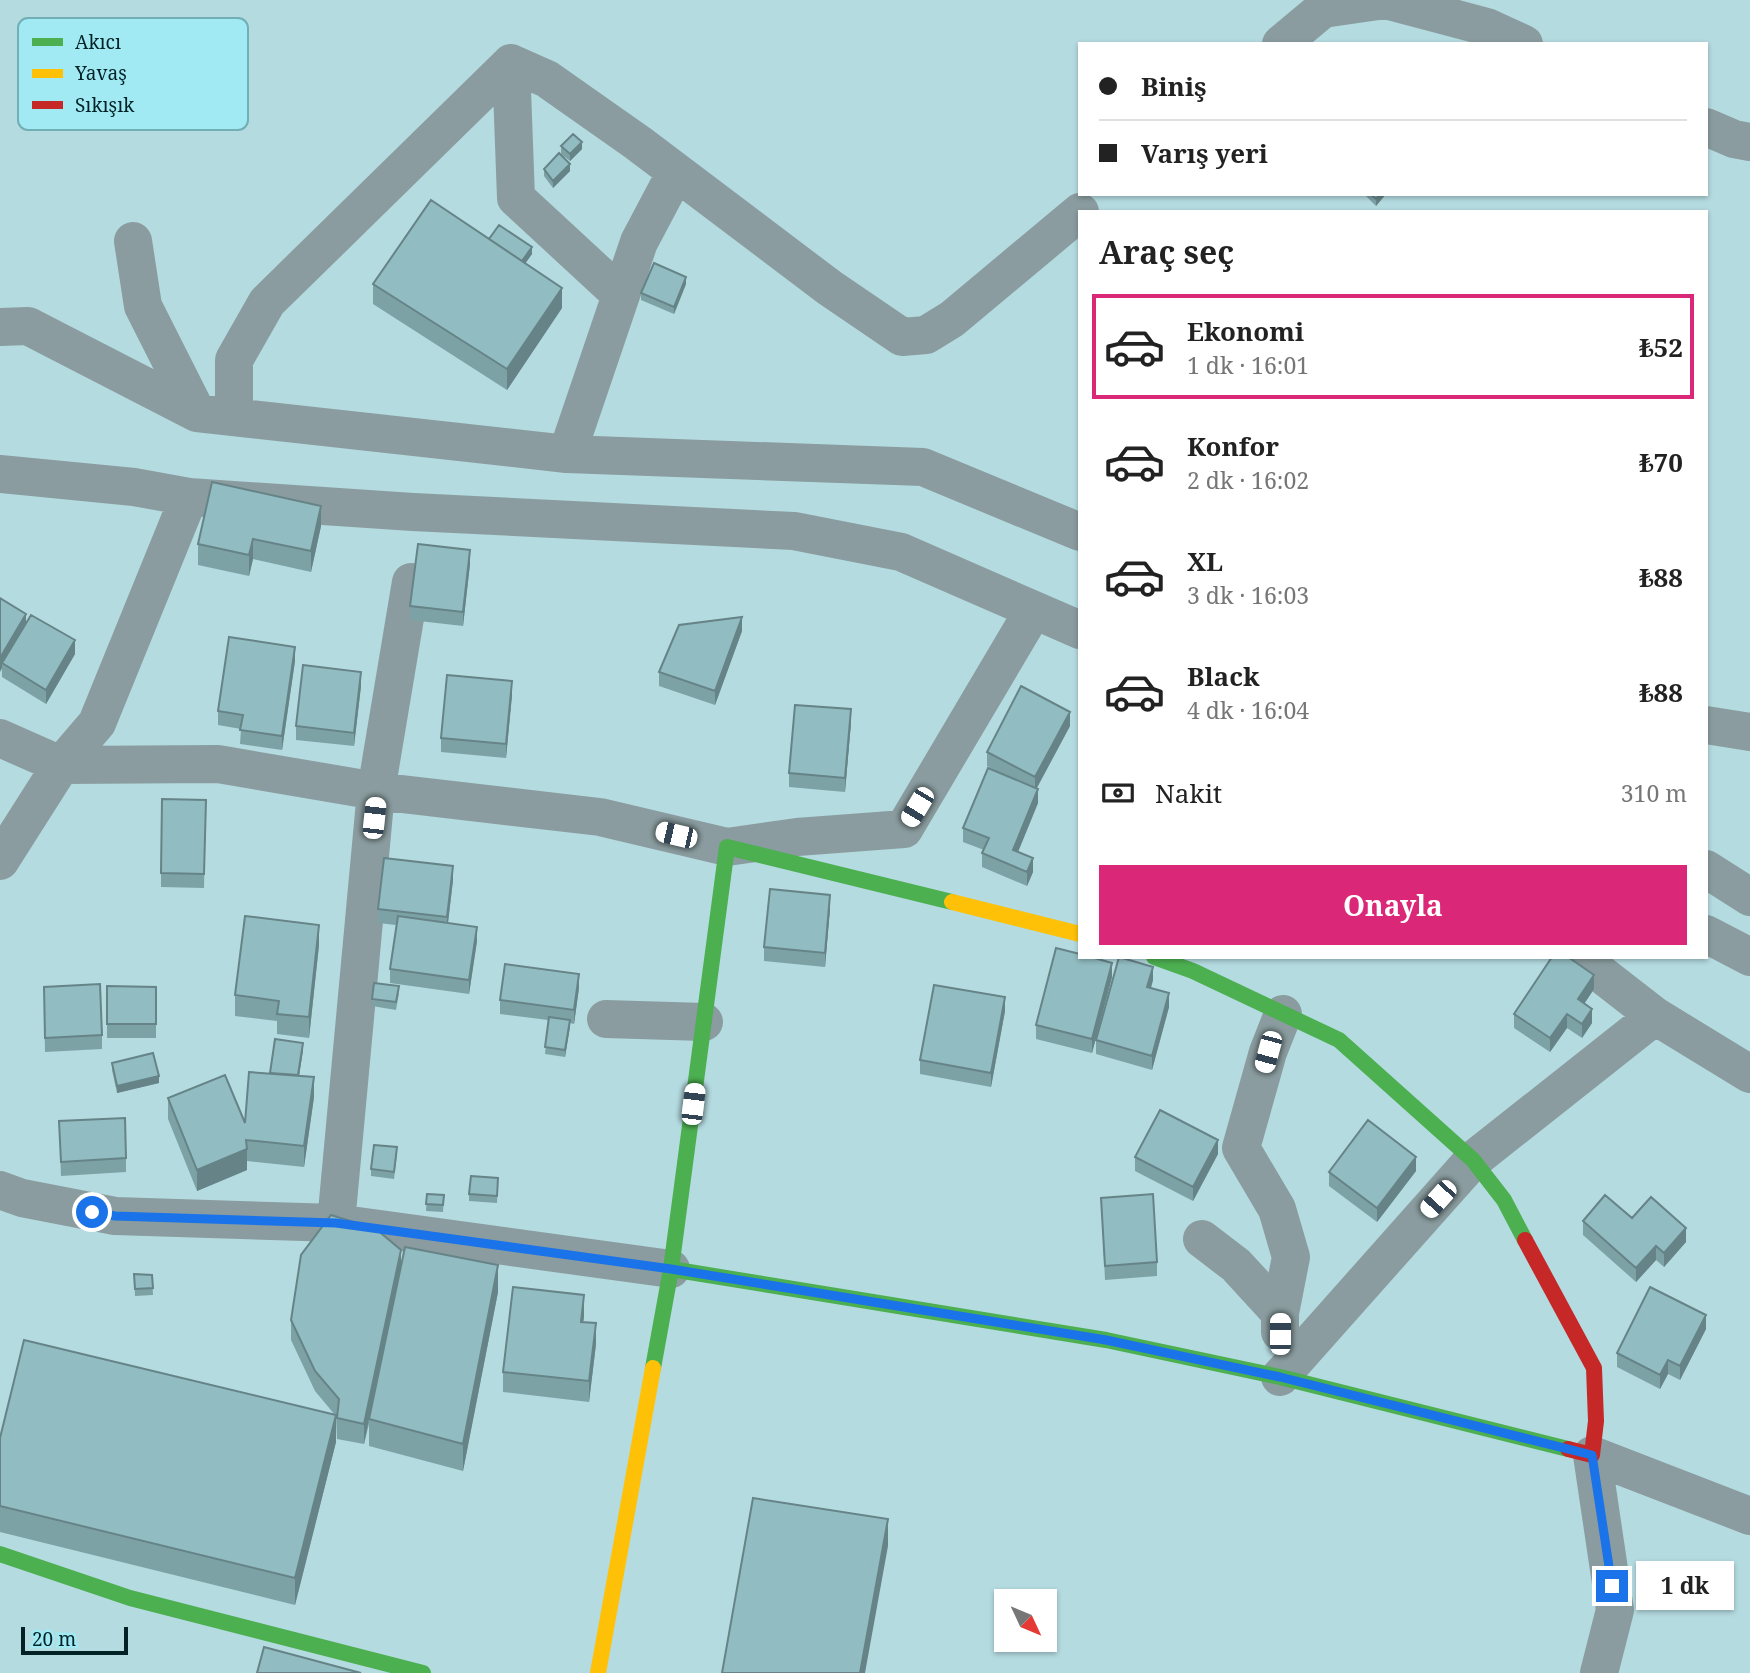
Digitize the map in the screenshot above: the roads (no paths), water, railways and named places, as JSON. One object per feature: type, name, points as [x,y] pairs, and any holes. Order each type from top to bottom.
[{"type":"street","points":[[1283,42],[1323,9],[1385,0],[1488,27],[1520,42]]},
{"type":"street","points":[[511,63],[547,79],[830,288],[902,337],[926,335],[953,319],[1078,214]]},
{"type":"street","points":[[511,63],[516,198],[621,295]]},
{"type":"street","points":[[234,417],[234,360],[267,302],[511,63]]},
{"type":"street","points":[[1708,128],[1734,139],[1750,142]]},
{"type":"street","points":[[567,454],[639,242],[676,172]]},
{"type":"street","points":[[1082,210],[1099,196]]},
{"type":"street","points":[[132,242],[143,306],[197,413]]},
{"type":"street","points":[[0,327],[28,326],[197,413],[567,454],[923,467],[1078,531]]},
{"type":"street","points":[[0,474],[134,488],[189,497],[413,513],[794,531],[901,552],[1078,629]]},
{"type":"street","points":[[0,861],[11,825],[97,723],[189,497]]},
{"type":"street","points":[[336,1223],[376,791],[411,582]]},
{"type":"street","points":[[727,847],[797,836],[904,829],[1033,611]]},
{"type":"street","points":[[1708,725],[1750,732]]},
{"type":"street","points":[[0,738],[61,765],[218,764],[376,791],[600,817],[1078,934]]},
{"type":"street","points":[[598,1673],[671,1269],[727,847]]},
{"type":"street","points":[[1708,870],[1750,897]]},
{"type":"street","points":[[1708,935],[1750,957]]},
{"type":"street","points":[[1160,959],[1193,971],[1339,1040],[1473,1160],[1504,1200],[1594,1368],[1596,1421],[1592,1455],[1615,1610],[1600,1673]]},
{"type":"street","points":[[1581,959],[1655,1016],[1750,1074]]},
{"type":"street","points":[[1280,1377],[1280,1313],[1291,1257],[1277,1209],[1241,1148],[1268,1052],[1283,1014]]},
{"type":"street","points":[[1280,1377],[1473,1160],[1655,1016]]},
{"type":"street","points":[[606,1019],[704,1022]]},
{"type":"street","points":[[0,1190],[22,1198],[115,1216],[336,1223],[671,1269],[1106,1340],[1280,1377],[1592,1455],[1750,1517]]},
{"type":"street","points":[[1202,1239],[1236,1265],[1280,1313]]},
{"type":"street","points":[[0,1554],[130,1598],[423,1673]]}]
